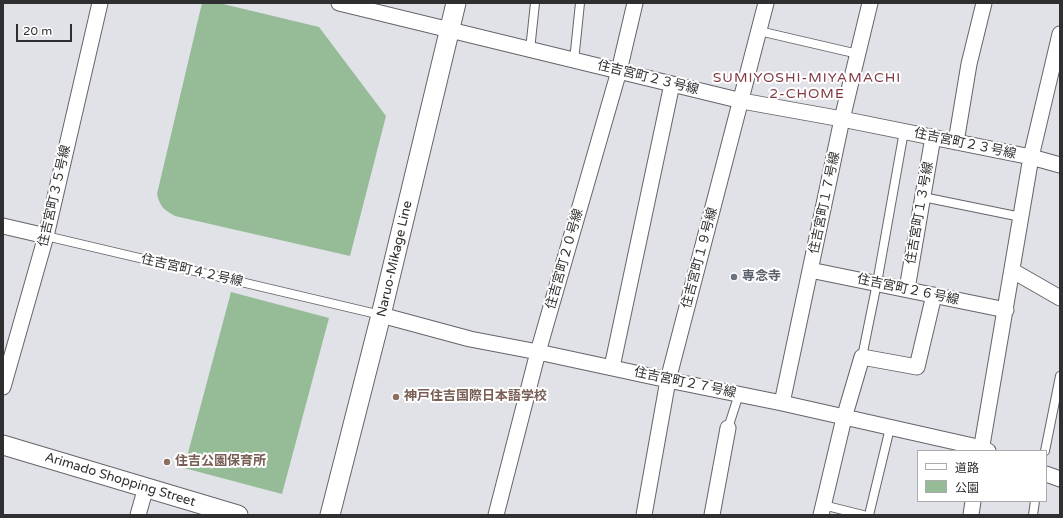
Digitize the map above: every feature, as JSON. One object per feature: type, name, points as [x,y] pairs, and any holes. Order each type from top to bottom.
[{"type":"street","name":"住吉宮町３５号線","points":[[3,387],[46,236],[100,3]]},
{"type":"street","name":"住吉宮町２３号線","points":[[339,3],[742,101],[904,131],[1060,164]]},
{"type":"street","name":"Naruo-Mikage Line","points":[[330,515],[382,315],[456,3]]},
{"type":"street","name":"住吉宮町２０号線","points":[[496,515],[538,352],[619,71],[634,3]]},
{"type":"street","name":"住吉宮町１９号線","points":[[644,515],[668,380],[742,101],[766,3]]},
{"type":"street","name":"住吉宮町１７号線","points":[[782,403],[842,119],[870,3]]},
{"type":"street","points":[[956,142],[969,64],[984,3]]},
{"type":"street","points":[[984,450],[1031,157],[1060,34]]},
{"type":"street","points":[[612,367],[672,84]]},
{"type":"street","name":"住吉宮町１３号線","points":[[907,289],[934,137]]},
{"type":"street","name":"住吉宮町４２号線","points":[[3,226],[46,236]]},
{"type":"street","name":"住吉宮町２６号線","points":[[810,270],[1006,310]]},
{"type":"street","points":[[1013,271],[1060,298]]},
{"type":"street","points":[[822,510],[844,418],[862,358],[917,367],[934,295]]},
{"type":"street","name":"住吉宮町２７号線","points":[[382,315],[470,339],[782,403],[984,450]]},
{"type":"street","points":[[712,515],[728,428]]},
{"type":"street","name":"Arimado Shopping Street","points":[[3,445],[238,515]]},
{"type":"street","points":[[1047,474],[1060,479]]},
{"type":"street","points":[[138,515],[146,488]]},
{"type":"street","points":[[971,515],[973,502]]},
{"type":"lane","points":[[530,50],[534,3]]},
{"type":"lane","points":[[574,60],[580,3]]},
{"type":"lane","points":[[759,31],[858,54]]},
{"type":"lane","points":[[862,358],[877,284],[904,131]]},
{"type":"lane","points":[[923,197],[1021,217]]},
{"type":"lane","name":"住吉宮町４２号線","points":[[46,236],[382,315]]},
{"type":"lane","points":[[1045,450],[1060,376]]},
{"type":"lane","points":[[728,428],[739,394]]},
{"type":"lane","points":[[869,515],[890,428]]},
{"type":"lane","points":[[1033,515],[1035,502]]},
{"type":"lane","points":[[822,510],[863,515]]},
{"type":"green space","points":[[202,3],[219,3],[319,27],[386,116],[350,256],[175,216],[165,210],[161,205],[157,194]]},
{"type":"green space","points":[[231,292],[329,318],[282,494],[184,468]]},
{"type":"place","name":"専念寺","points":[[734,277]]},
{"type":"place","name":"神戸住吉国際日本語学校","points":[[396,397]]},
{"type":"place","name":"住吉公園保育所","points":[[167,462]]},
{"type":"district","name":"SUMIYOSHI-MIYAMACHI 2-CHOME","points":[[807,86]]}]
